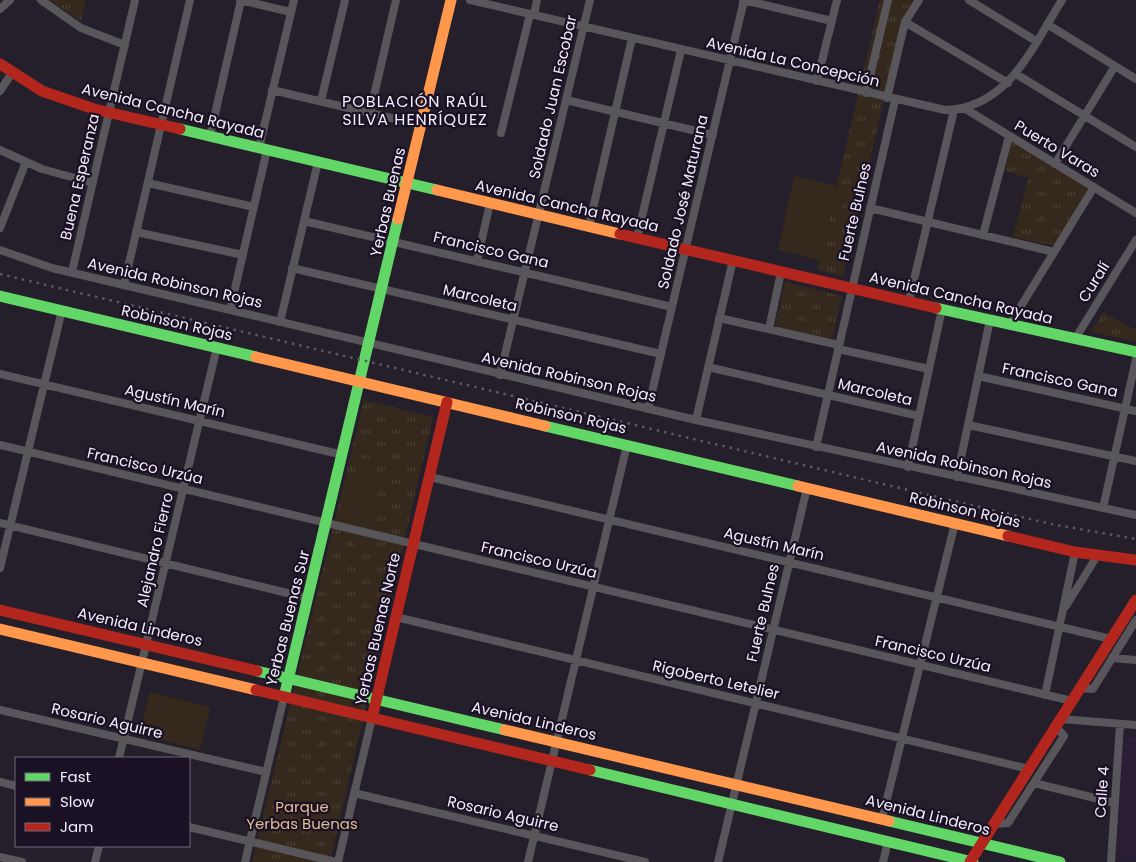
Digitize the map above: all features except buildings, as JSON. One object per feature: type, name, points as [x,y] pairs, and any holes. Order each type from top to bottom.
[{"type":"street","points":[[0,9],[10,0]]},
{"type":"street","points":[[41,0],[81,28],[125,45]]},
{"type":"street","name":"Buena Esperanza","points":[[72,272],[135,0]]},
{"type":"street","points":[[124,286],[190,0]]},
{"type":"street","points":[[210,136],[241,0],[291,12]]},
{"type":"street","points":[[230,310],[254,207],[272,90],[294,0]]},
{"type":"street","points":[[321,101],[345,0]]},
{"type":"street","points":[[370,113],[396,0]]},
{"type":"street","name":"Yerbas Buenas","points":[[361,382],[451,0]]},
{"type":"street","name":"Avenida La Concepción","points":[[470,0],[891,99],[927,107],[954,110],[993,96],[1008,83],[1016,74],[1062,0]]},
{"type":"street","points":[[501,133],[537,0]]},
{"type":"street","name":"Soldado Juan Escobar","points":[[500,375],[590,0]]},
{"type":"street","points":[[744,0],[832,21]]},
{"type":"street","name":"Soldado José Maturana","points":[[648,409],[744,0]]},
{"type":"street","points":[[817,81],[837,0]]},
{"type":"street","points":[[866,93],[888,0]]},
{"type":"street","points":[[920,0],[904,22],[1008,83]]},
{"type":"street","points":[[969,0],[1036,41]]},
{"type":"street","name":"Fuerte Bulnes","points":[[816,447],[870,208],[904,22]]},
{"type":"street","points":[[1047,24],[1136,79]]},
{"type":"street","points":[[589,226],[632,38]]},
{"type":"street","points":[[637,238],[681,50]]},
{"type":"street","name":"Avenida Cancha Rayada","points":[[0,64],[12,73],[54,96],[109,112],[781,272],[1136,352]]},
{"type":"street","points":[[1055,164],[1115,66]]},
{"type":"street","points":[[0,91],[12,73]]},
{"type":"street","points":[[1016,74],[1136,147]]},
{"type":"street","points":[[272,90],[421,125]]},
{"type":"street","points":[[566,100],[713,134]]},
{"type":"street","name":"Puerto Varas","points":[[964,108],[1136,213]]},
{"type":"street","points":[[909,301],[954,110]]},
{"type":"street","points":[[983,235],[1009,136]]},
{"type":"street","points":[[0,150],[59,174],[92,183]]},
{"type":"street","points":[[0,228],[26,162]]},
{"type":"street","points":[[280,322],[318,162]]},
{"type":"street","points":[[148,182],[254,207]]},
{"type":"street","points":[[1010,324],[1094,188]]},
{"type":"street","points":[[477,261],[490,203]]},
{"type":"street","points":[[870,208],[1054,252]]},
{"type":"street","name":"Francisco Gana","points":[[304,221],[672,306]]},
{"type":"street","points":[[136,232],[243,255]]},
{"type":"street","name":"Curalí","points":[[1075,339],[1136,240]]},
{"type":"street","name":"Avenida Robinson Rojas","points":[[0,250],[124,286],[500,375],[816,447],[1136,515]]},
{"type":"street","points":[[696,420],[733,260]]},
{"type":"street","name":"Marcoleta","points":[[292,268],[661,354]]},
{"type":"street","points":[[769,329],[781,272]]},
{"type":"street","name":"Robinson Rojas","points":[[0,296],[1075,552],[1136,560]]},
{"type":"street","points":[[908,467],[942,309]]},
{"type":"street","points":[[0,568],[62,310]]},
{"type":"street","points":[[720,318],[929,369]]},
{"type":"street","points":[[957,477],[990,320]]},
{"type":"street","name":"Alejandro Fierro","points":[[119,757],[217,348]]},
{"type":"street","points":[[1103,508],[1136,359]]},
{"type":"street","name":"Marcoleta","points":[[708,368],[919,416]]},
{"type":"street","name":"Agustín Marín","points":[[0,374],[343,455]]},
{"type":"street","name":"Francisco Gana","points":[[978,376],[1136,411]]},
{"type":"street","name":"Yerbas Buenas Sur","points":[[245,862],[361,382]]},
{"type":"street","name":"Yerbas Buenas Norte","points":[[337,862],[447,402]]},
{"type":"street","points":[[968,424],[1136,461]]},
{"type":"street","name":"Francisco Urzúa","points":[[0,445],[1072,701]]},
{"type":"street","points":[[528,862],[626,445]]},
{"type":"street","name":"Agustín Marín","points":[[430,477],[1111,639]]},
{"type":"street","name":"Fuerte Bulnes","points":[[718,862],[808,488]]},
{"type":"street","points":[[0,523],[308,598]]},
{"type":"street","points":[[882,819],[955,523]]},
{"type":"street","points":[[1045,695],[1075,552]]},
{"type":"street","points":[[1063,612],[1097,556]]},
{"type":"street","points":[[0,629],[971,862],[1136,600]]},
{"type":"street","name":"Avenida Linderos","points":[[0,610],[1060,862]]},
{"type":"street","name":"Rigoberto Letelier","points":[[396,617],[1029,769]]},
{"type":"street","points":[[1080,688],[1093,689],[1136,620]]},
{"type":"street","points":[[1112,658],[1136,660]]},
{"type":"street","name":"Rosario Aguirre","points":[[0,710],[266,772]]},
{"type":"street","points":[[1058,723],[1136,725]]},
{"type":"street","points":[[995,824],[1008,823],[1064,736],[1058,723]]},
{"type":"street","name":"Calle 4","points":[[1111,862],[1120,724]]},
{"type":"street","points":[[0,782],[15,786]]},
{"type":"street","points":[[1034,783],[1115,804]]},
{"type":"street","name":"Rosario Aguirre","points":[[354,793],[645,862]]},
{"type":"street","points":[[190,827],[337,862]]},
{"type":"street","points":[[883,862],[888,841]]},
{"type":"street","points":[[95,862],[99,847]]},
{"type":"street","points":[[0,857],[22,862]]},
{"type":"shaded area","points":[[1121,736],[1136,737],[1136,861],[1113,859]]},
{"type":"green space","points":[[49,0],[86,0],[81,21]]},
{"type":"green space","points":[[880,0],[917,0],[902,22],[843,276],[817,270]]},
{"type":"green space","points":[[1011,143],[1019,145],[1089,189],[1056,244],[1050,245],[1013,237],[1028,178],[1005,171]]},
{"type":"green space","points":[[794,176],[836,186],[819,260],[778,250]]},
{"type":"green space","points":[[785,282],[842,296],[832,340],[775,326]]},
{"type":"green space","points":[[1103,312],[1136,330],[1136,342],[1091,332]]},
{"type":"green space","name":"Parque Yerbas Buenas","points":[[364,400],[433,417],[330,862],[252,862]]},
{"type":"green space","points":[[350,472],[381,479],[371,526],[339,519]]},
{"type":"green space","points":[[150,692],[211,707],[200,750],[139,734]]},
{"type":"railway","points":[[0,274],[1051,524],[1136,539]]},
{"type":"traffic: fast","points":[[180,129],[437,190]]},
{"type":"traffic: fast","points":[[284,697],[398,219]]},
{"type":"traffic: fast","points":[[0,296],[256,357]]},
{"type":"traffic: fast","points":[[936,308],[1136,352]]},
{"type":"traffic: fast","points":[[545,426],[798,486]]},
{"type":"traffic: fast","points":[[257,671],[505,730]]},
{"type":"traffic: fast","points":[[590,770],[973,862]]},
{"type":"traffic: fast","points":[[889,821],[1060,862]]},
{"type":"traffic: slow","points":[[398,219],[451,0]]},
{"type":"traffic: slow","points":[[437,190],[620,234]]},
{"type":"traffic: slow","points":[[256,357],[545,426]]},
{"type":"traffic: slow","points":[[798,486],[1008,536]]},
{"type":"traffic: slow","points":[[0,629],[256,690]]},
{"type":"traffic: slow","points":[[505,730],[889,821]]},
{"type":"traffic: jam","points":[[0,64],[42,91],[94,109],[180,129]]},
{"type":"traffic: jam","points":[[620,234],[936,308]]},
{"type":"traffic: jam","points":[[372,718],[447,402]]},
{"type":"traffic: jam","points":[[1008,536],[1075,552],[1136,560]]},
{"type":"traffic: jam","points":[[970,862],[1136,600]]},
{"type":"traffic: jam","points":[[0,610],[257,671]]},
{"type":"traffic: jam","points":[[256,690],[590,770]]},
{"type":"district","name":"POBLACIÓN RAÚL SILVA HENRÍQUEZ","points":[[415,110]]}]
